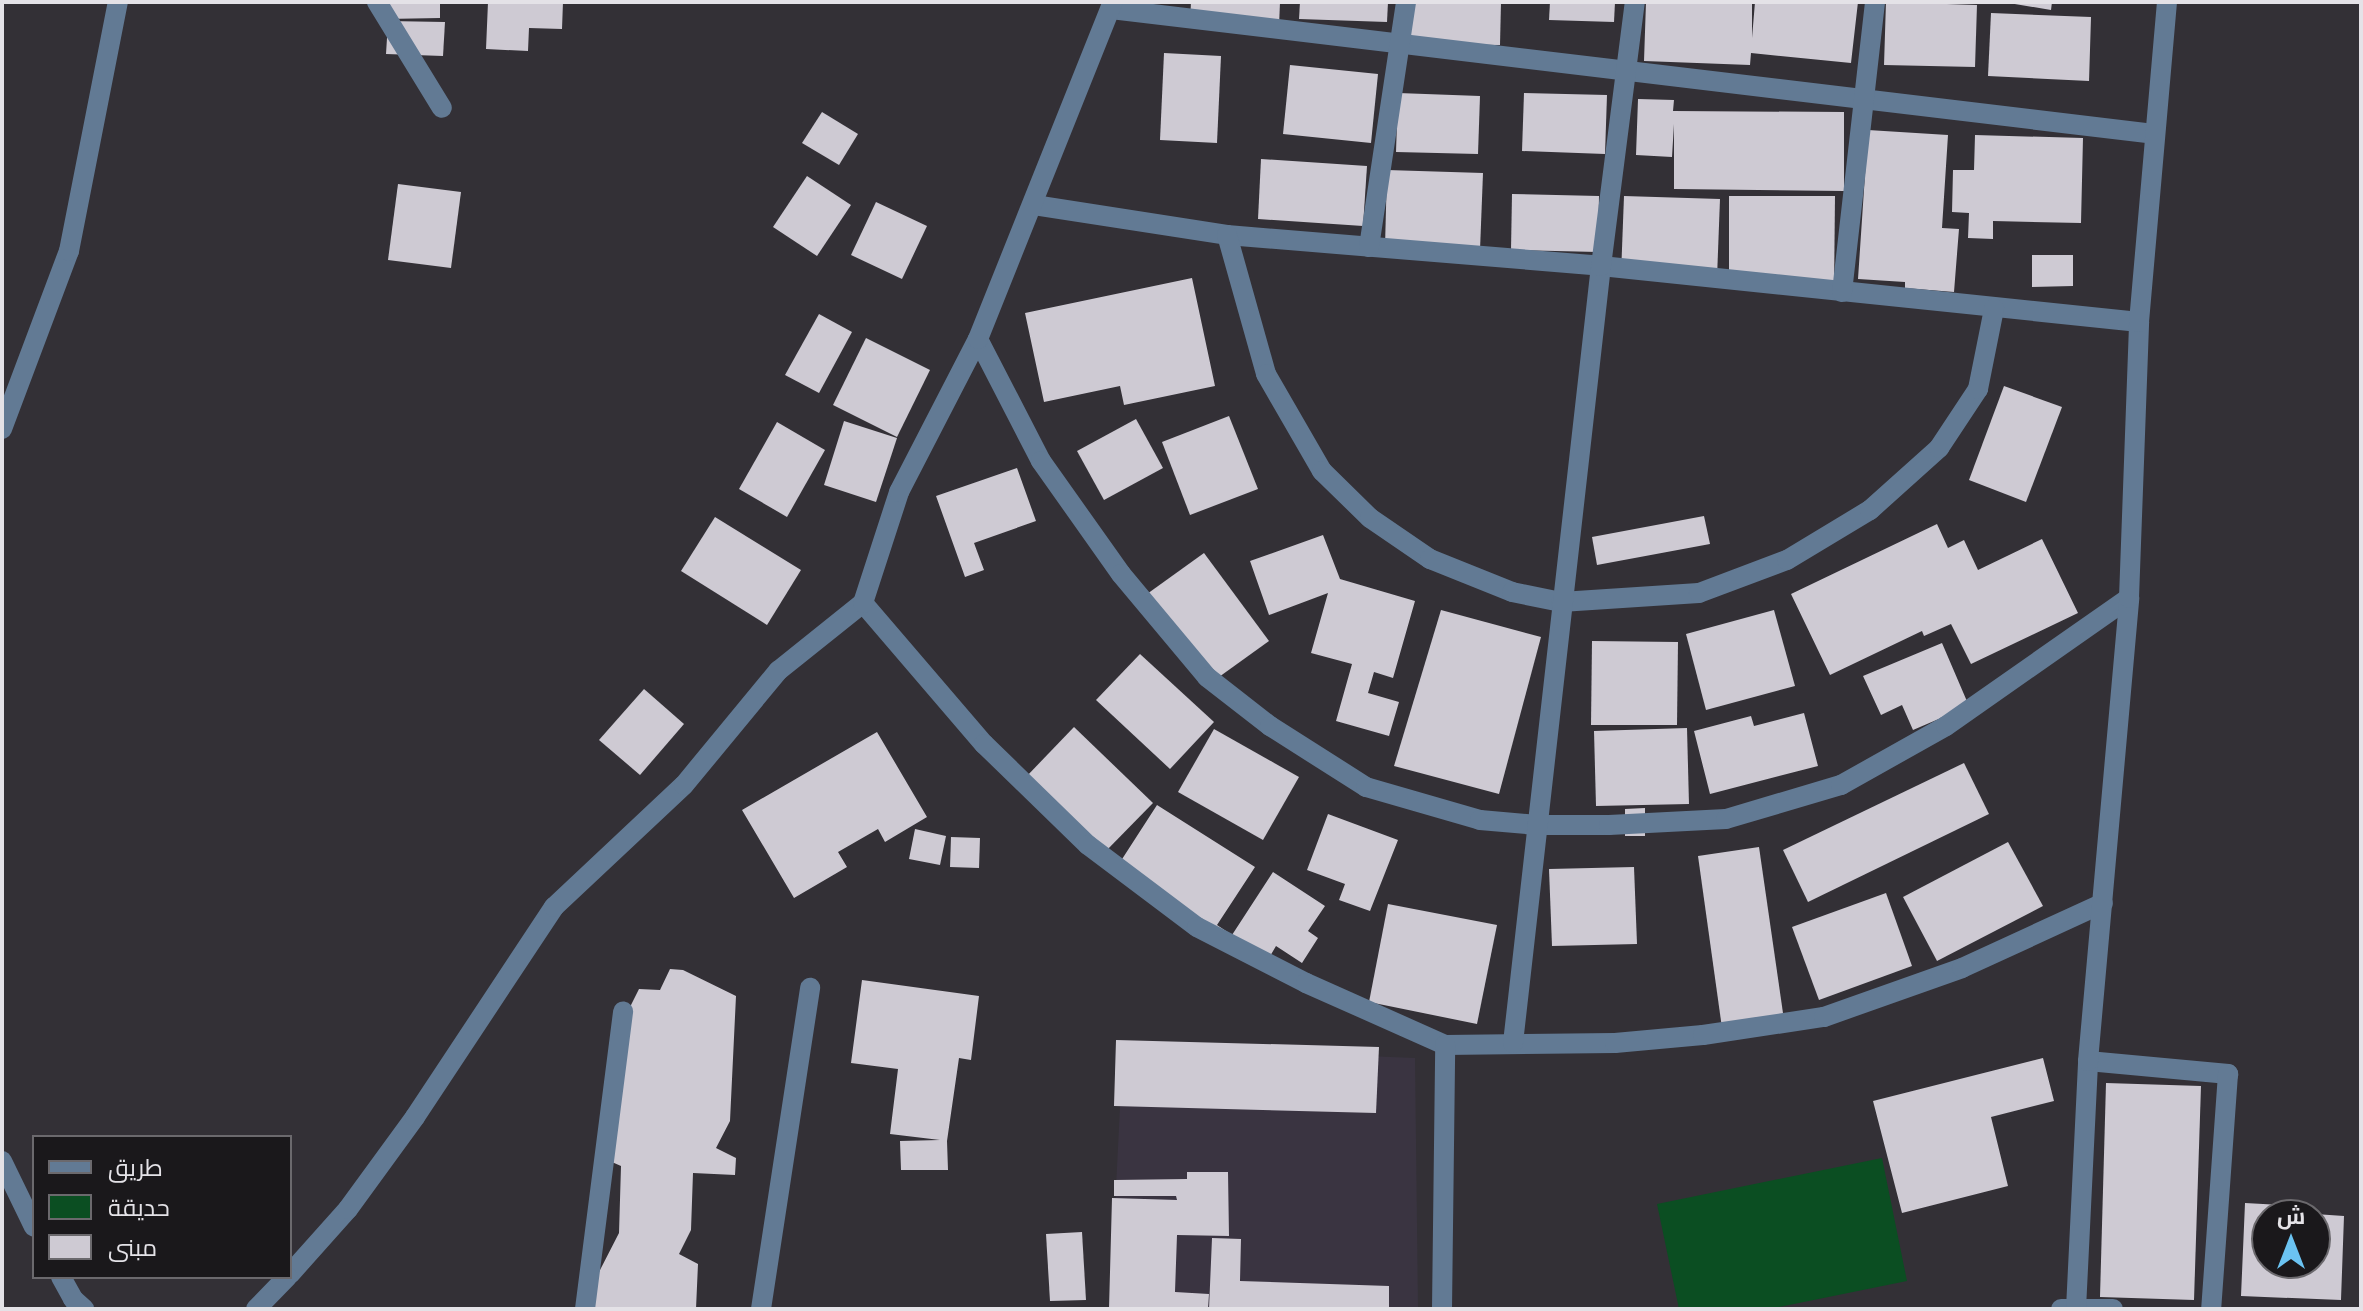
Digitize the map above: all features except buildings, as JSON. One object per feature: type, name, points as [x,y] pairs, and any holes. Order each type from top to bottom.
[{"type":"street","points":[[2,429],[69,251],[118,2]]},
{"type":"street","points":[[377,2],[442,108]]},
{"type":"street","points":[[1369,247],[1406,2]]},
{"type":"street","points":[[1513,1043],[1561,602],[1635,2]]},
{"type":"street","points":[[1842,292],[1875,2]]},
{"type":"street","points":[[2113,1309],[2071,1308],[2088,1061],[2129,598],[2139,322],[2167,2]]},
{"type":"street","points":[[292,1273],[348,1209],[415,1117],[554,907],[684,785],[778,671],[863,603],[899,492],[978,339],[1112,6],[1400,45],[2154,134]]},
{"type":"street","points":[[1034,205],[1227,235],[1601,266],[2139,322]]},
{"type":"street","points":[[1227,235],[1266,374],[1322,471],[1370,518],[1430,559],[1512,592],[1561,602],[1699,593],[1787,560],[1870,510],[1939,448],[1978,389],[1994,309]]},
{"type":"street","points":[[978,339],[1041,461],[1121,574],[1207,677],[1270,726],[1366,787],[1480,820],[1537,825],[1726,819],[1841,785],[1946,726],[2129,598]]},
{"type":"street","points":[[863,603],[984,744],[1088,845],[1197,927],[1306,983],[1445,1045],[1630,1042],[1824,1017],[1962,968],[2103,903]]},
{"type":"street","points":[[761,1309],[810,988]]},
{"type":"street","points":[[585,1309],[623,1011]]},
{"type":"street","points":[[1442,1309],[1445,1045]]},
{"type":"street","points":[[2088,1061],[2228,1074],[2211,1309]]},
{"type":"street","points":[[2,1161],[32,1223]]},
{"type":"street","points":[[62,1279],[73,1299],[84,1309]]},
{"type":"street","points":[[256,1309],[286,1279]]},
{"type":"shaded area","points":[[1123,1046],[1415,1058],[1418,1308],[1110,1309]]},
{"type":"green space","points":[[1882,1158],[1907,1281],[1770,1309],[1679,1309],[1657,1204]]}]
